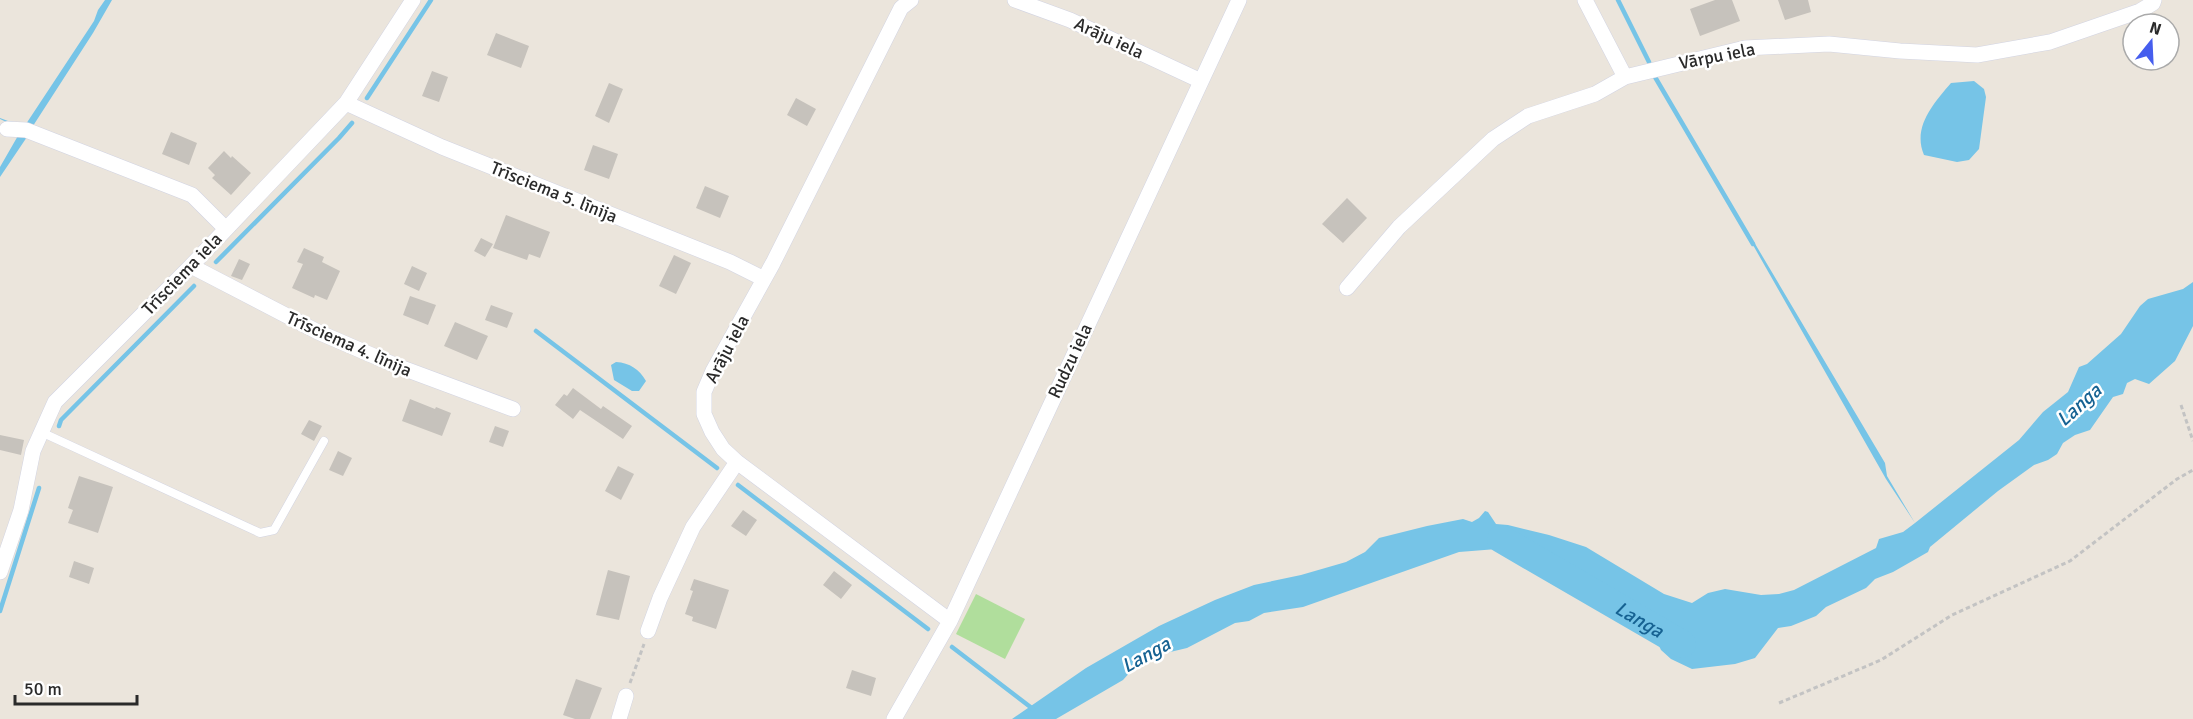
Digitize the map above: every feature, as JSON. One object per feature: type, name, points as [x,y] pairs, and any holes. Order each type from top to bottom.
[{"type":"street","name":"Arāju iela","points":[[911,0],[901,8],[764,279],[713,371],[705,392],[705,414],[711,432],[723,449],[737,462],[950,621]]},
{"type":"street","name":"Arāju iela","points":[[1016,0],[1070,20],[1201,81]]},
{"type":"street","name":"Rudzu iela","points":[[894,719],[950,621],[1239,0]]},
{"type":"street","points":[[1585,0],[1625,77]]},
{"type":"street","name":"Vārpu iela","points":[[1347,288],[1399,227],[1493,139],[1528,116],[1595,94],[1625,77],[1745,48],[1829,45],[1977,55],[2050,42],[2140,11],[2154,0]]},
{"type":"street","name":"Trīsciema iela","points":[[0,572],[21,510],[33,451],[55,402],[191,266],[346,103],[407,3]]},
{"type":"street","name":"Trīsciema 5. līnija","points":[[346,103],[442,147],[730,262],[764,279]]},
{"type":"street","points":[[7,129],[26,130],[192,195],[226,229]]},
{"type":"street","name":"Trīsciema 4. līnija","points":[[191,266],[318,332],[397,366],[513,409]]},
{"type":"street","points":[[648,631],[660,598],[693,527],[737,462]]},
{"type":"street","points":[[619,719],[626,696]]},
{"type":"lane","points":[[41,432],[260,533],[274,531],[324,441]]},
{"type":"path","points":[[2181,405],[2193,441]]},
{"type":"path","points":[[1779,703],[1881,660],[1952,615],[2070,561],[2177,479],[2193,470]]},
{"type":"path","points":[[626,696],[648,631]]},
{"type":"green space","points":[[976,594],[1025,619],[1005,659],[956,634]]},
{"type":"water","points":[[105,0],[112,0],[31,129],[21,129],[0,119],[26,124],[94,21]]},
{"type":"water","points":[[1974,81],[1984,89],[1986,97],[1979,149],[1969,160],[1957,162],[1924,155],[1921,135],[1932,107],[1951,83]]},
{"type":"water","points":[[19,134],[29,134],[0,177],[0,167]]},
{"type":"water","points":[[1754,242],[1885,463],[1887,476],[1915,523],[1886,479],[1753,245]]},
{"type":"water","points":[[2193,282],[2193,326],[2175,361],[2149,384],[2135,379],[2127,383],[2123,394],[2113,397],[2090,430],[2075,435],[2063,443],[2057,454],[2034,465],[1998,491],[1930,547],[1928,552],[1893,572],[1875,579],[1866,588],[1826,607],[1816,616],[1791,626],[1778,628],[1755,658],[1735,664],[1692,669],[1671,659],[1661,650],[1650,627],[1636,613],[1613,606],[1604,596],[1572,580],[1568,572],[1560,567],[1512,551],[1497,549],[1459,552],[1303,607],[1264,613],[1249,621],[1235,623],[1187,648],[1166,653],[1132,670],[1123,680],[1056,719],[1012,719],[1086,668],[1159,626],[1215,600],[1254,585],[1346,562],[1365,552],[1379,538],[1463,519],[1472,522],[1485,511],[1496,524],[1549,535],[1586,547],[1664,594],[1692,603],[1708,593],[1725,589],[1761,595],[1794,590],[1876,548],[1879,539],[1903,532],[2019,440],[2043,412],[2068,392],[2079,367],[2087,364],[2121,334],[2140,306],[2148,299],[2183,289]]},
{"type":"water","points":[[616,362],[630,365],[643,377],[646,381],[639,391],[632,391],[614,380],[611,365]]},
{"type":"building","points":[[1715,0],[1732,0],[1740,21],[1700,36],[1690,9]]},
{"type":"building","points":[[1778,0],[1808,0],[1811,12],[1785,20]]},
{"type":"building","points":[[496,33],[529,46],[521,68],[487,55]]},
{"type":"building","points":[[432,71],[448,77],[439,102],[422,96]]},
{"type":"building","points":[[609,83],[623,89],[609,123],[595,116]]},
{"type":"building","points":[[796,98],[816,109],[807,126],[787,115]]},
{"type":"building","points":[[171,132],[197,143],[189,165],[162,154]]},
{"type":"building","points":[[593,145],[618,154],[609,179],[584,170]]},
{"type":"building","points":[[224,151],[251,173],[231,195],[212,178],[215,175],[208,168]]},
{"type":"building","points":[[705,186],[729,196],[720,218],[696,208]]},
{"type":"building","points":[[1347,198],[1367,218],[1343,243],[1322,224]]},
{"type":"building","points":[[506,215],[550,232],[540,258],[529,254],[527,260],[493,248]]},
{"type":"building","points":[[481,238],[493,244],[485,257],[474,251]]},
{"type":"building","points":[[304,248],[324,257],[322,262],[340,271],[327,300],[315,295],[314,298],[292,288],[303,264],[297,262]]},
{"type":"building","points":[[674,255],[691,263],[676,294],[659,286]]},
{"type":"building","points":[[239,259],[250,264],[242,280],[231,276]]},
{"type":"building","points":[[412,266],[427,273],[419,291],[404,284]]},
{"type":"building","points":[[410,296],[436,305],[428,325],[403,315]]},
{"type":"building","points":[[491,305],[513,313],[507,328],[485,320]]},
{"type":"building","points":[[455,322],[488,336],[477,360],[444,346]]},
{"type":"building","points":[[573,388],[601,409],[603,406],[632,426],[623,439],[580,410],[573,419],[555,405],[564,394],[567,396]]},
{"type":"building","points":[[410,399],[451,413],[442,436],[402,421]]},
{"type":"building","points":[[309,420],[322,426],[314,441],[301,434]]},
{"type":"building","points":[[495,426],[509,431],[503,447],[489,442]]},
{"type":"building","points":[[0,435],[24,440],[21,455],[0,450]]},
{"type":"building","points":[[338,451],[352,458],[343,476],[329,470]]},
{"type":"building","points":[[618,466],[634,474],[621,500],[605,491]]},
{"type":"building","points":[[79,476],[113,487],[98,533],[68,523],[73,510],[68,508]]},
{"type":"building","points":[[743,510],[757,520],[746,536],[731,526]]},
{"type":"building","points":[[74,561],[94,568],[89,584],[69,577]]},
{"type":"building","points":[[608,570],[630,576],[619,620],[596,615]]},
{"type":"building","points":[[834,571],[852,585],[841,599],[823,585]]},
{"type":"building","points":[[694,579],[729,590],[716,629],[692,621],[693,617],[685,614],[693,591],[690,590]]},
{"type":"building","points":[[852,670],[876,678],[871,696],[846,688]]},
{"type":"building","points":[[576,679],[602,688],[590,719],[575,719],[563,715]]},
{"type":"waterway","points":[[367,98],[431,0]]},
{"type":"waterway","points":[[1618,0],[1649,62]]},
{"type":"waterway","points":[[1655,77],[1753,244]]},
{"type":"waterway","points":[[216,262],[352,123]]},
{"type":"waterway","points":[[59,426],[61,420],[194,286]]},
{"type":"waterway","points":[[536,331],[717,468]]},
{"type":"waterway","points":[[738,485],[928,629]]},
{"type":"waterway","points":[[0,611],[39,488]]},
{"type":"waterway","name":"Langa","points":[[1501,539],[1682,644]]},
{"type":"waterway","points":[[952,647],[1033,709]]}]
